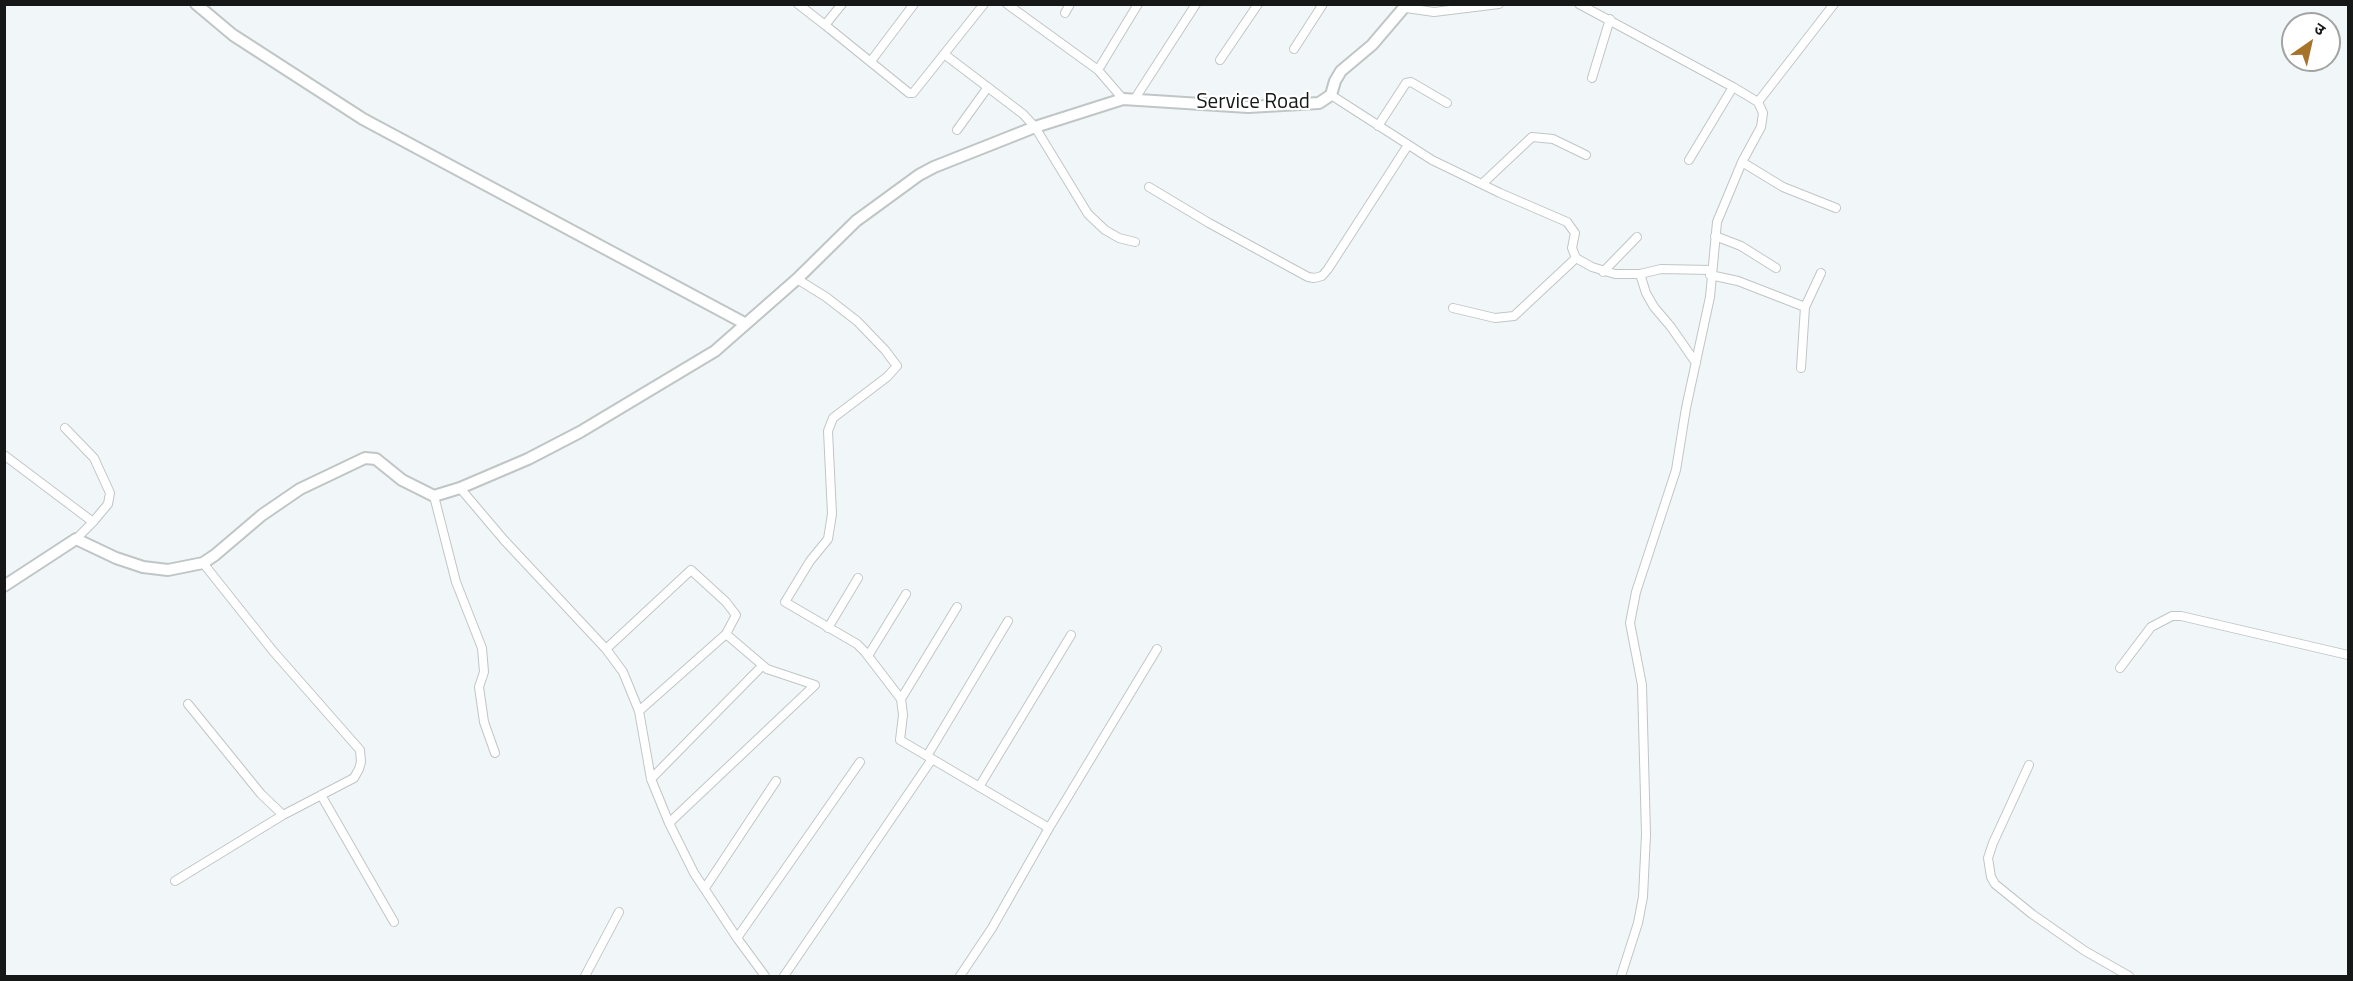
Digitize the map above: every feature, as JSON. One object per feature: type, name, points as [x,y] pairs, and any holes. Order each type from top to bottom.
[{"type":"street","points":[[196,4],[233,35],[363,119],[746,324]]},
{"type":"street","points":[[798,4],[909,93],[913,93],[984,4]]},
{"type":"street","points":[[825,25],[842,4]]},
{"type":"street","points":[[871,61],[914,4]]},
{"type":"street","points":[[1065,12],[1070,4]]},
{"type":"street","points":[[1098,70],[1138,4]]},
{"type":"street","points":[[76,539],[105,554],[143,567],[168,570],[202,563],[215,555],[262,515],[300,489],[365,458],[376,459],[402,480],[434,496],[460,488],[538,453],[681,373],[715,351],[796,279],[856,221],[918,175],[1035,127],[1129,99],[1196,4]]},
{"type":"street","points":[[1220,60],[1258,4]]},
{"type":"street","points":[[1294,49],[1323,4]]},
{"type":"street","points":[[1406,6],[1434,12],[1499,4]]},
{"type":"street","points":[[1579,4],[1733,87],[1758,102],[1763,112],[1761,127],[1742,162],[1717,222],[1710,297],[1686,408],[1676,470],[1636,592],[1630,623],[1642,685],[1646,834],[1643,897],[1638,923],[1621,976]]},
{"type":"street","points":[[1758,102],[1834,4]]},
{"type":"street","points":[[1011,6],[1098,70],[1129,99]]},
{"type":"street","name":"Service Road","points":[[1129,99],[1248,107],[1319,103],[1331,95],[1336,77],[1341,71],[1372,45],[1406,6]]},
{"type":"street","points":[[1592,78],[1610,19]]},
{"type":"street","points":[[944,54],[1023,114],[1035,127],[1088,214],[1105,230],[1119,238],[1135,242]]},
{"type":"street","points":[[1378,126],[1406,83],[1411,82],[1447,104]]},
{"type":"street","points":[[957,130],[988,87]]},
{"type":"street","points":[[1689,160],[1733,87]]},
{"type":"street","points":[[1331,95],[1432,160],[1567,222],[1575,233],[1572,248],[1576,258],[1603,272],[1640,274],[1661,269],[1711,273],[1805,306]]},
{"type":"street","points":[[1482,184],[1533,137],[1553,139],[1586,155]]},
{"type":"street","points":[[1149,187],[1209,223],[1308,277],[1314,278],[1322,276],[1328,269],[1408,145]]},
{"type":"street","points":[[1742,162],[1783,187],[1836,208]]},
{"type":"street","points":[[1715,236],[1741,246],[1776,268]]},
{"type":"street","points":[[1603,272],[1637,237]]},
{"type":"street","points":[[1453,308],[1495,318],[1514,316],[1576,258]]},
{"type":"street","points":[[1801,368],[1805,306],[1821,273]]},
{"type":"street","points":[[1640,274],[1646,293],[1654,307],[1696,363]]},
{"type":"street","points":[[796,279],[826,297],[857,321],[897,366],[887,377],[833,418],[828,431],[832,514],[828,539],[810,561],[785,602],[857,644],[868,656],[901,699],[903,715],[900,740],[1049,828]]},
{"type":"street","points":[[4,586],[76,539],[108,504],[110,493],[94,458],[65,428]]},
{"type":"street","points":[[4,455],[93,522]]},
{"type":"street","points":[[460,488],[504,540],[606,649],[623,672],[639,711],[651,779],[669,823],[694,873],[736,938],[765,976]]},
{"type":"street","points":[[434,496],[456,582],[482,648],[484,672],[479,687],[484,722],[495,753]]},
{"type":"street","points":[[175,881],[283,815],[354,778],[361,762],[360,750],[273,651],[202,563]]},
{"type":"street","points":[[606,649],[692,570],[726,602],[736,615],[726,634],[639,711]]},
{"type":"street","points":[[828,628],[858,578]]},
{"type":"street","points":[[868,656],[906,594]]},
{"type":"street","points":[[901,699],[957,607]]},
{"type":"street","points":[[2120,668],[2151,627],[2172,616],[2181,616],[2349,655]]},
{"type":"street","points":[[784,976],[929,758],[1008,621]]},
{"type":"street","points":[[669,823],[815,685],[762,666],[726,634]]},
{"type":"street","points":[[979,787],[1071,635]]},
{"type":"street","points":[[960,976],[992,928],[1049,828],[1157,649]]},
{"type":"street","points":[[651,779],[762,666]]},
{"type":"street","points":[[188,704],[261,795],[283,815]]},
{"type":"street","points":[[736,938],[860,762]]},
{"type":"street","points":[[2029,765],[1993,843],[1988,858],[1991,877],[1995,884],[2031,915],[2085,951],[2129,976]]},
{"type":"street","points":[[705,888],[776,781]]},
{"type":"street","points":[[321,795],[394,922]]},
{"type":"street","points":[[585,976],[619,912]]}]
